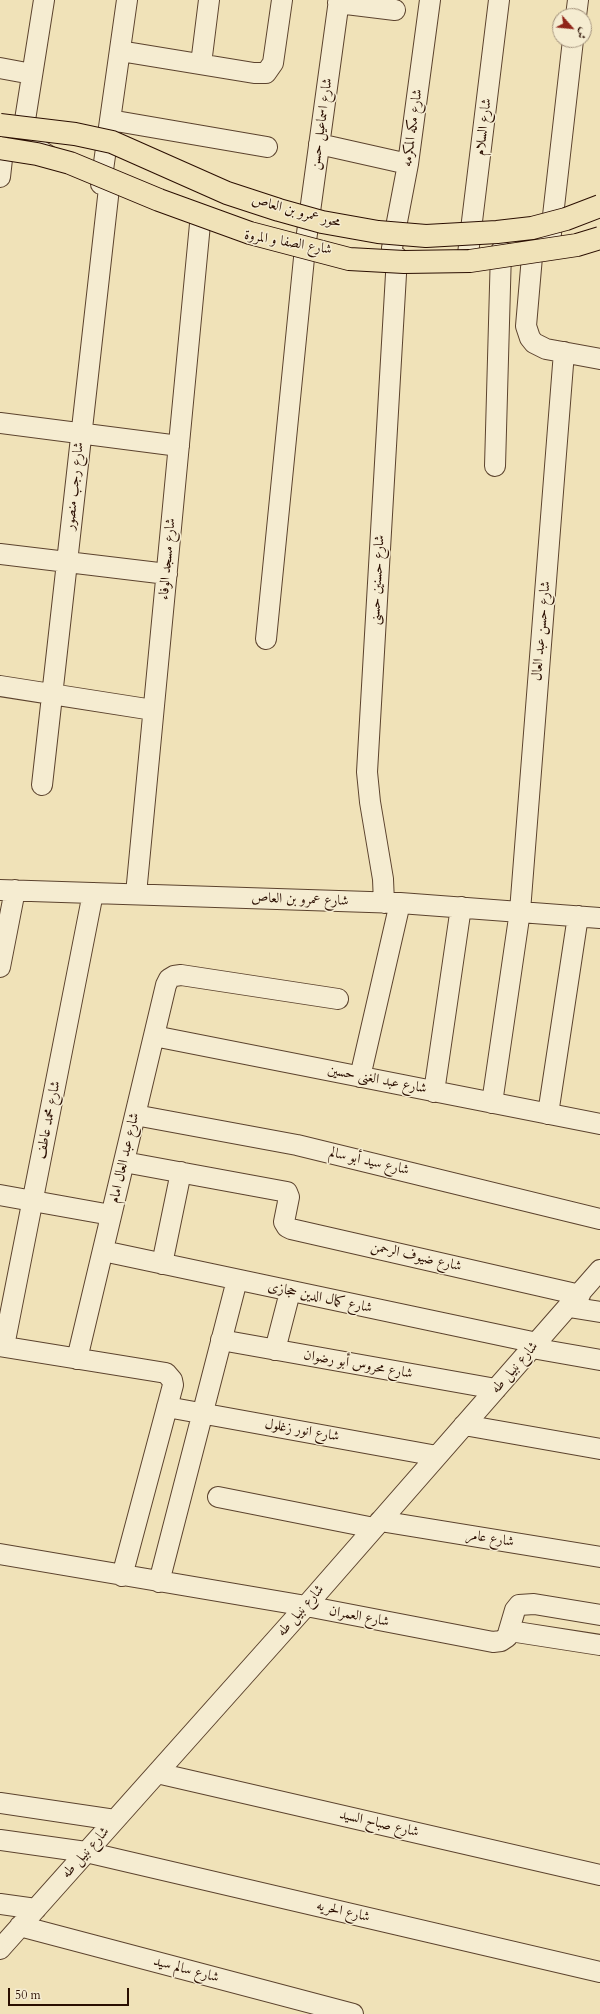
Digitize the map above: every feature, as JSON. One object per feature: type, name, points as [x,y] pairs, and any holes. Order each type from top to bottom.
[{"type":"main road","name":"محور عمرو بن العاص","points":[[1,131],[74,134],[112,142],[134,150],[157,162],[227,193],[315,220],[378,232],[426,236],[504,231],[539,226],[566,219],[600,206]]},
{"type":"main road","points":[[1,131],[37,154],[70,163],[159,200],[250,233],[349,259],[404,262],[470,261],[577,245],[600,238]]},
{"type":"street","name":"شارع رجب منصور","points":[[42,785],[81,434],[110,120],[127,0]]},
{"type":"street","points":[[201,64],[209,0]]},
{"type":"street","points":[[120,51],[254,73],[266,72],[273,63],[282,0]]},
{"type":"street","name":"شارع مكه المكرمه","points":[[394,256],[430,0]]},
{"type":"street","name":"شارع السلام","points":[[468,254],[499,0]]},
{"type":"street","points":[[22,139],[32,74],[39,1]]},
{"type":"street","points":[[339,2],[395,10]]},
{"type":"street","name":"شارع اسماعيل حسن","points":[[266,639],[305,248],[339,2]]},
{"type":"street","points":[[572,48],[541,244],[526,326],[527,332],[534,343],[540,347],[600,359]]},
{"type":"street","points":[[0,68],[32,74]]},
{"type":"street","points":[[110,120],[266,147]]},
{"type":"street","points":[[0,177],[1,131]]},
{"type":"street","name":"شارع الصفا و المروة","points":[[1,131],[22,139],[64,165],[105,186],[169,213],[200,224],[236,234],[305,248],[352,254],[394,256],[468,254],[501,251],[541,244],[600,230]]},
{"type":"street","points":[[319,144],[408,164]]},
{"type":"street","name":"شارع مسجد الوفاء","points":[[136,894],[200,224]]},
{"type":"street","points":[[495,466],[501,251]]},
{"type":"street","name":"شارع حسنين حسنى","points":[[360,1077],[392,903],[383,878],[370,802],[368,772],[394,256]]},
{"type":"street","name":"شارع حسن عبد العال","points":[[492,1103],[520,911],[564,352]]},
{"type":"street","points":[[0,423],[179,446]]},
{"type":"street","points":[[0,554],[167,574]]},
{"type":"street","points":[[0,686],[154,710]]},
{"type":"street","points":[[0,967],[7,890]]},
{"type":"street","name":"شارع عمرو بن العاص","points":[[7,890],[392,903],[520,911],[600,918]]},
{"type":"street","name":"شارع محمد عاطف","points":[[2,1346],[93,893]]},
{"type":"street","points":[[434,1092],[462,907]]},
{"type":"street","points":[[548,1114],[578,916]]},
{"type":"street","name":"شارع عبد العال امام","points":[[77,1359],[166,985],[170,979],[174,976],[190,977],[338,999]]},
{"type":"street","name":"شارع عبد الغنى حسين","points":[[154,1036],[600,1124]]},
{"type":"street","name":"شارع سيد أبو سالم","points":[[135,1115],[297,1146],[600,1219]]},
{"type":"street","points":[[124,1162],[181,1172],[162,1264]]},
{"type":"street","name":"شارع ضيوف الرحمن","points":[[181,1172],[284,1191],[289,1194],[284,1222],[291,1229],[574,1301]]},
{"type":"street","points":[[0,1195],[111,1215]]},
{"type":"street","name":"شارع كمال الدين حجازى","points":[[103,1251],[600,1360]]},
{"type":"street","name":"شارع نبيل طه","points":[[0,1949],[306,1606],[600,1270]]},
{"type":"street","points":[[159,1582],[237,1280]]},
{"type":"street","points":[[275,1350],[290,1292]]},
{"type":"street","points":[[574,1301],[600,1312]]},
{"type":"street","name":"شارع محروس أبو رضوان","points":[[221,1340],[496,1389]]},
{"type":"street","points":[[2,1346],[166,1373],[172,1380],[173,1385],[122,1576]]},
{"type":"street","name":"شارع انور زغلول","points":[[167,1407],[437,1456]]},
{"type":"street","points":[[464,1425],[600,1448]]},
{"type":"street","name":"شارع عامر","points":[[218,1497],[377,1524],[600,1557]]},
{"type":"street","name":"شارع العمران","points":[[0,1554],[122,1576],[306,1606],[493,1642],[501,1641],[507,1637],[510,1631]]},
{"type":"street","points":[[600,1615],[525,1603],[519,1605],[515,1610],[510,1631],[600,1645]]},
{"type":"street","name":"شارع صباح السيد","points":[[158,1772],[600,1875]]},
{"type":"street","points":[[0,1803],[115,1820]]},
{"type":"street","name":"شارع الحريه","points":[[0,1840],[86,1852],[600,1972]]},
{"type":"street","points":[[0,1904],[36,1908]]},
{"type":"street","name":"شارع سالم سيد","points":[[20,1926],[353,2014]]}]
